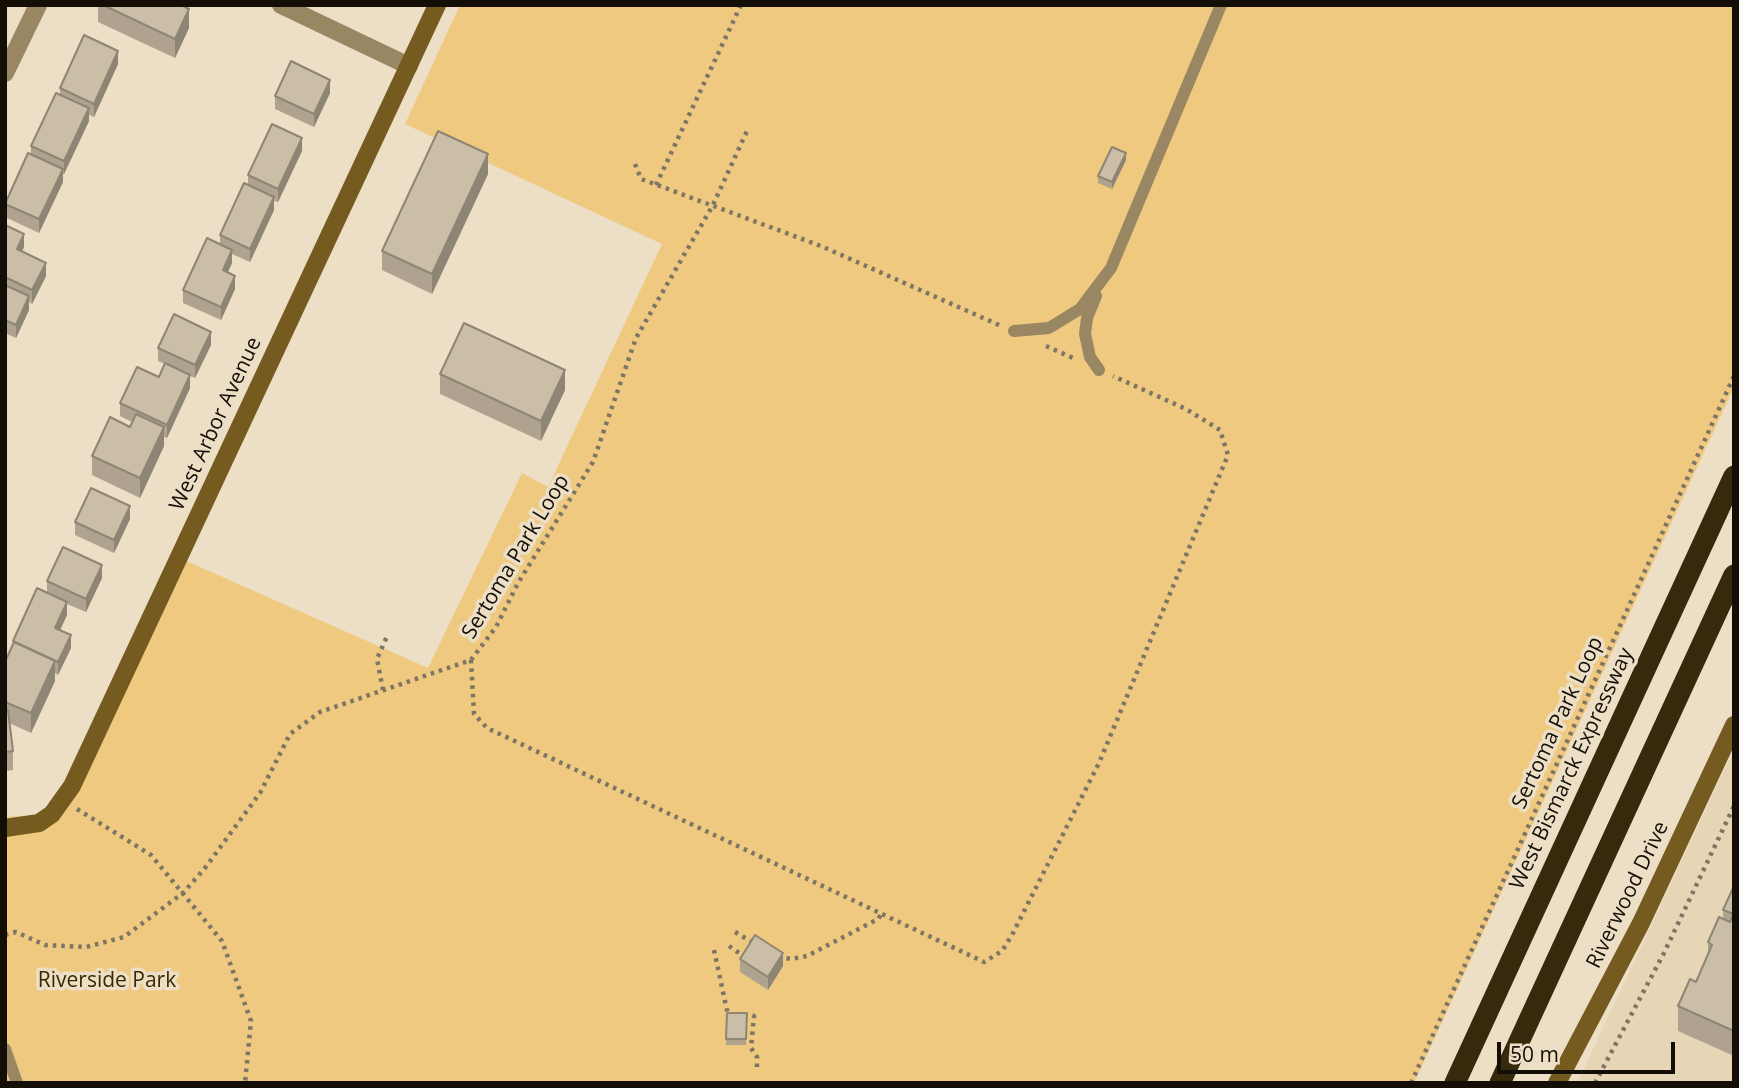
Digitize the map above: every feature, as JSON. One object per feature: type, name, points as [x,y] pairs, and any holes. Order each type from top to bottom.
[{"type":"highway","name":"West Bismarck Expressway","points":[[1455,1083],[1734,476]]},
{"type":"highway","points":[[1500,1083],[1734,575]]},
{"type":"main road","name":"West Arbor Avenue","points":[[5,828],[39,822],[52,814],[63,801],[438,5]]},
{"type":"main road","name":"Riverwood Drive","points":[[1557,1083],[1641,923],[1734,725]]},
{"type":"street","points":[[5,73],[38,5]]},
{"type":"street","points":[[281,5],[409,66]]},
{"type":"lane","points":[[1099,370],[1087,346],[1087,318],[1111,268],[1221,5]]},
{"type":"lane","points":[[1014,331],[1049,328],[1080,309],[1111,268]]},
{"type":"lane","points":[[5,1049],[17,1083]]},
{"type":"path","points":[[656,185],[741,5]]},
{"type":"path","name":"Sertoma Park Loop","points":[[5,935],[16,932],[44,945],[86,947],[124,937],[183,893],[239,825],[260,793],[290,734],[320,712],[471,660],[496,626],[518,583],[593,462],[636,338],[713,205],[747,131]]},
{"type":"path","points":[[471,660],[474,714],[487,728],[984,962],[1002,951],[1099,763],[1228,455],[1220,430],[1186,409],[821,246],[641,179],[635,164]]},
{"type":"path","name":"Sertoma Park Loop","points":[[1411,1083],[1734,376]]},
{"type":"path","points":[[383,690],[377,659],[388,634]]},
{"type":"path","points":[[63,801],[151,855],[222,941],[251,1021],[245,1083]]},
{"type":"path","points":[[1595,1083],[1664,953],[1734,806]]},
{"type":"path","points":[[769,952],[791,960],[807,956],[878,919],[882,913]]},
{"type":"path","points":[[735,932],[757,945]]},
{"type":"path","points":[[729,946],[748,959]]},
{"type":"path","points":[[714,950],[729,1015],[754,1016],[751,1048],[757,1057],[757,1072]]},
{"type":"shaded area","points":[[1734,750],[1734,1083],[1577,1083]]},
{"type":"green space","name":"Riverside Park","points":[[460,5],[1734,5],[1734,387],[1414,1083],[5,1083],[5,817],[52,814],[61,817],[184,560],[428,668],[522,473],[548,487],[662,244],[405,124]]},
{"type":"building","points":[[103,5],[181,5],[189,9],[175,39]]},
{"type":"building","points":[[84,35],[118,51],[94,104],[60,88]]},
{"type":"building","points":[[291,61],[330,80],[314,114],[275,96]]},
{"type":"building","points":[[56,93],[89,108],[64,161],[31,146]]},
{"type":"building","points":[[272,124],[302,138],[278,189],[248,175]]},
{"type":"building","points":[[438,131],[488,154],[432,274],[382,251]]},
{"type":"building","points":[[1112,147],[1126,153],[1112,182],[1098,176]]},
{"type":"building","points":[[28,153],[63,169],[39,219],[5,204]]},
{"type":"building","points":[[244,183],[274,197],[250,249],[220,235]]},
{"type":"building","points":[[5,225],[24,234],[17,249],[46,263],[32,290],[5,277]]},
{"type":"building","points":[[207,238],[232,250],[223,270],[235,276],[221,307],[183,290]]},
{"type":"building","points":[[5,285],[29,296],[16,325],[5,320]]},
{"type":"building","points":[[174,314],[211,332],[195,365],[158,348]]},
{"type":"building","points":[[464,323],[565,370],[541,421],[440,374]]},
{"type":"building","points":[[165,363],[190,375],[167,425],[120,403],[137,367],[159,377]]},
{"type":"building","points":[[136,414],[164,427],[140,478],[92,456],[110,417],[130,427]]},
{"type":"building","points":[[91,488],[130,506],[114,540],[75,522]]},
{"type":"building","points":[[63,547],[102,565],[86,599],[47,581]]},
{"type":"building","points":[[37,588],[67,602],[55,628],[71,635],[58,662],[13,641]]},
{"type":"building","points":[[14,642],[55,661],[31,713],[5,702],[5,662]]},
{"type":"building","points":[[5,710],[8,710],[13,751],[5,752]]},
{"type":"building","points":[[1734,886],[1734,914],[1723,910]]},
{"type":"building","points":[[1734,914],[1734,1031],[1678,1006],[1690,979],[1696,982],[1712,945],[1708,942],[1719,917],[1730,922]]},
{"type":"building","points":[[755,935],[783,953],[768,977],[740,959]]},
{"type":"building","points":[[727,1013],[747,1013],[746,1039],[726,1039]]}]
